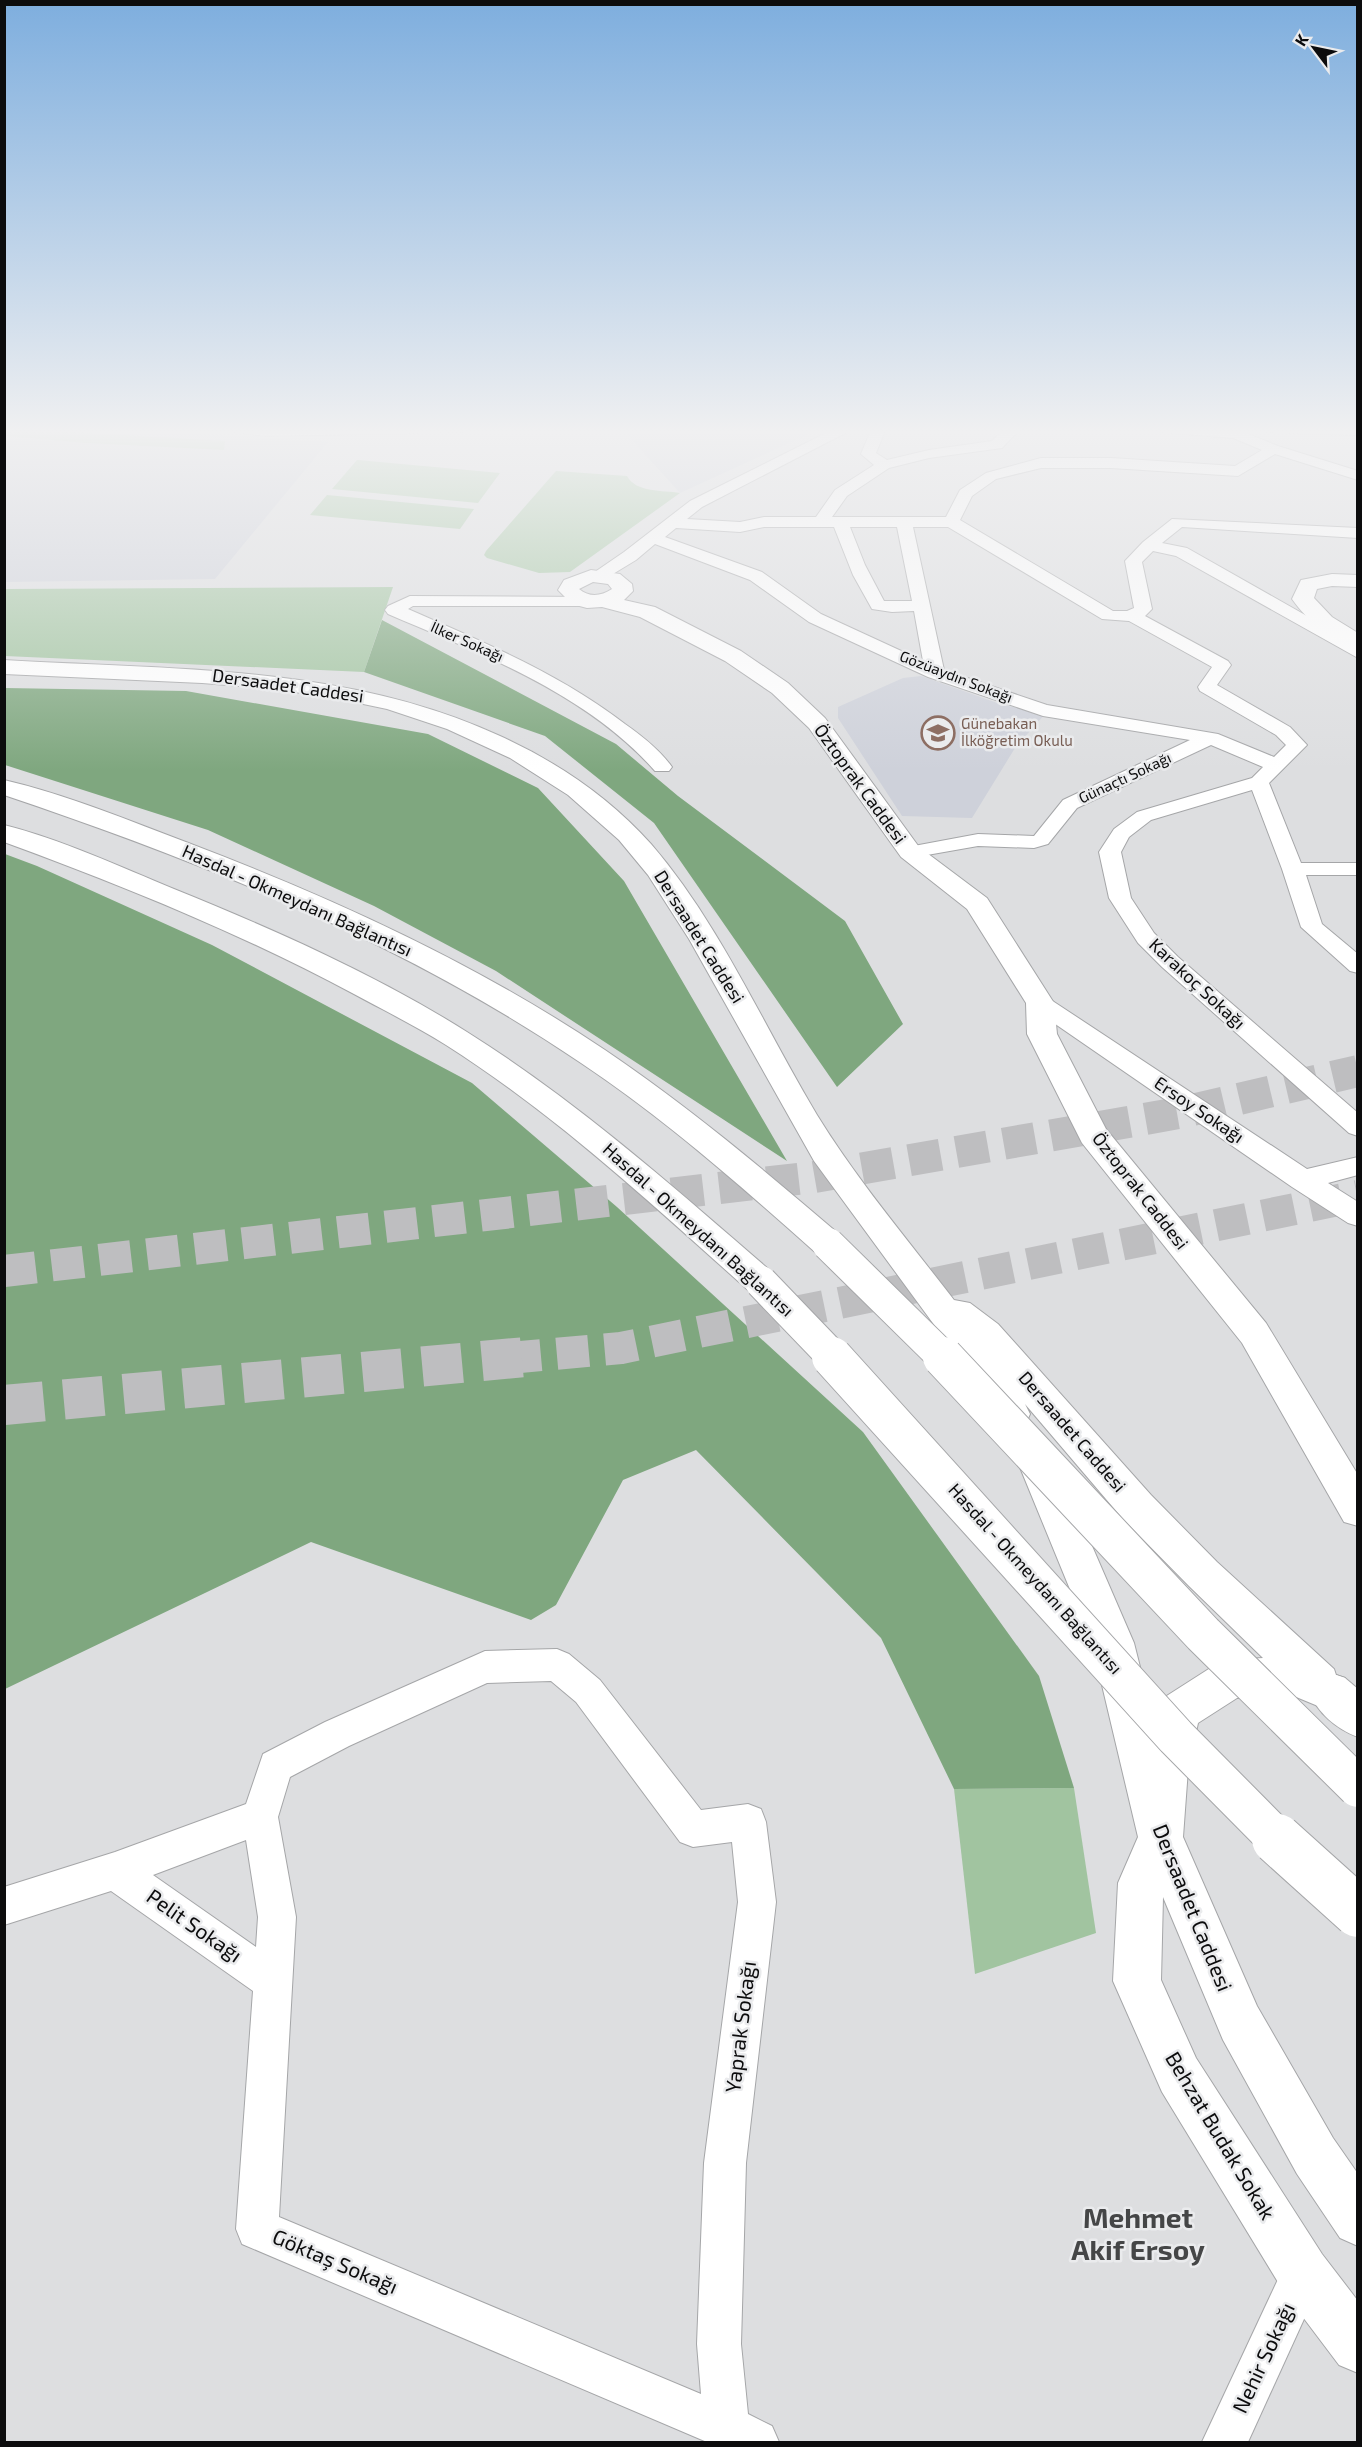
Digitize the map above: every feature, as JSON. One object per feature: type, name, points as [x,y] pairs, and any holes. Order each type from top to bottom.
[{"type":"main road","points":[[578,579],[611,582],[615,597],[594,601],[574,597],[568,590],[569,586],[578,579]]},
{"type":"main road","points":[[1358,581],[1332,580],[1308,584],[1303,599],[1324,622],[1358,643]]},
{"type":"main road","name":"Öztoprak Caddesi","points":[[611,582],[647,612],[733,656],[780,688],[817,723],[910,852],[977,904],[1040,1003],[1042,1034],[1093,1135],[1254,1333],[1354,1499]]},
{"type":"main road","name":"Öztoprak Caddesi","points":[[594,601],[647,612]]},
{"type":"main road","name":"Dersaadet Caddesi","points":[[4,667],[194,674],[262,679],[329,688],[369,697],[465,727],[547,769],[591,798],[629,833],[684,907],[825,1152],[928,1289],[1003,1398],[1033,1452],[1113,1643],[1161,1838],[1240,2023],[1315,2156],[1358,2220]]},
{"type":"main road","name":"Dersaadet Caddesi","points":[[4,673],[49,670]]},
{"type":"main road","name":"Hasdal - Okmeydanı Bağlantısı","points":[[4,787],[107,821],[238,871],[362,925],[434,962],[558,1034],[692,1128],[828,1244],[914,1326],[1203,1634],[1358,1787]]},
{"type":"main road","name":"Hasdal - Okmeydanı Bağlantısı","points":[[4,833],[121,875],[285,946],[456,1038],[515,1078],[582,1129],[658,1190],[761,1282],[872,1400],[1176,1737],[1270,1833],[1358,1912]]},
{"type":"main road","name":"Dersaadet Caddesi","points":[[928,1289],[986,1334],[1137,1507],[1203,1574],[1344,1705],[1358,1736]]},
{"type":"main road","points":[[1161,1838],[1166,1769],[1180,1711],[1230,1678],[1290,1675],[1344,1705]]},
{"type":"main road","name":"Behzat Budak Sokak","points":[[1161,1838],[1141,1883],[1137,1981],[1179,2075],[1303,2273],[1358,2346]]},
{"type":"street","points":[[611,582],[630,555],[647,542]]},
{"type":"street","name":"Gözüaydın Sokağı","points":[[664,542],[756,576],[815,618],[935,673],[1042,710],[1211,738],[1277,765]]},
{"type":"street","points":[[847,542],[867,589],[878,605],[892,608],[921,606]]},
{"type":"street","points":[[908,542],[935,673]]},
{"type":"street","points":[[985,542],[1108,615],[1132,616],[1139,614],[1143,609],[1133,561],[1149,544],[1181,552],[1358,653]]},
{"type":"street","points":[[547,599],[569,586]]},
{"type":"street","points":[[547,599],[594,601]]},
{"type":"street","name":"İlker Sokağı","points":[[547,599],[410,601],[394,610],[536,672],[609,720],[662,767]]},
{"type":"street","name":"Karakoç Sokağı","points":[[1132,616],[1222,665],[1207,687],[1283,731],[1297,745],[1258,782],[1144,816],[1121,833],[1110,852],[1120,898],[1146,938],[1170,962],[1358,1126]]},
{"type":"street","name":"Günaçtı Sokağı","points":[[910,852],[978,840],[1034,842],[1041,840],[1070,804],[1080,798],[1211,738]]},
{"type":"street","points":[[1258,782],[1293,869],[1311,927],[1358,966]]},
{"type":"street","points":[[1293,869],[1358,870]]},
{"type":"street","name":"Ersoy Sokağı","points":[[1040,1003],[1301,1180],[1358,1216]]},
{"type":"street","points":[[1301,1180],[1358,1167]]},
{"type":"street","name":"Yaprak Sokağı","points":[[260,1817],[276,1766],[337,1734],[485,1666],[557,1665],[588,1691],[693,1829],[748,1822],[757,1902],[724,2163],[719,2344],[742,2435]]},
{"type":"street","name":"Pelit Sokağı","points":[[4,1906],[115,1871],[260,1817]]},
{"type":"street","name":"Göktaş Sokağı","points":[[260,1817],[277,1917],[257,2229],[742,2435]]},
{"type":"street","name":"Pelit Sokağı","points":[[115,1871],[272,1981]]},
{"type":"street","name":"Nehir Sokağı","points":[[1225,2442],[1303,2273]]},
{"type":"shaded area","points":[[5,542],[245,542],[215,579],[5,582]]},
{"type":"shaded area","name":"Günebakan İlköğretim Okulu","points":[[921,676],[1003,705],[1046,713],[1015,748],[972,818],[902,816],[838,718],[838,707],[903,678]]},
{"type":"green space","points":[[494,542],[612,542],[570,572],[539,573],[487,558],[484,555]]},
{"type":"green space","points":[[393,587],[364,672],[5,656],[5,589]]},
{"type":"green space","points":[[382,620],[616,744],[678,796],[845,921],[903,1024],[837,1087],[654,823],[545,736],[364,672]]},
{"type":"green space","points":[[5,688],[186,691],[428,734],[538,788],[624,881],[787,1161],[496,971],[374,906],[208,830],[5,765]]},
{"type":"green space","points":[[5,854],[37,866],[212,945],[472,1083],[617,1207],[863,1432],[1039,1676],[1074,1788],[954,1789],[881,1638],[696,1450],[623,1480],[556,1605],[531,1620],[311,1542],[5,1689]]},
{"type":"green space","points":[[1074,1788],[1096,1933],[975,1974],[954,1789]]},
{"type":"tunnel","points":[[4,1271],[814,1177],[1179,1113],[1358,1071]]},
{"type":"tunnel","points":[[509,1358],[621,1348],[1358,1196]]},
{"type":"tunnel","points":[[4,1405],[525,1357]]},
{"type":"place","name":"Günebakan İlköğretim Okulu","points":[[938,733]]},
{"type":"district","name":"Mehmet Akif Ersoy","points":[[1138,2234]]}]
